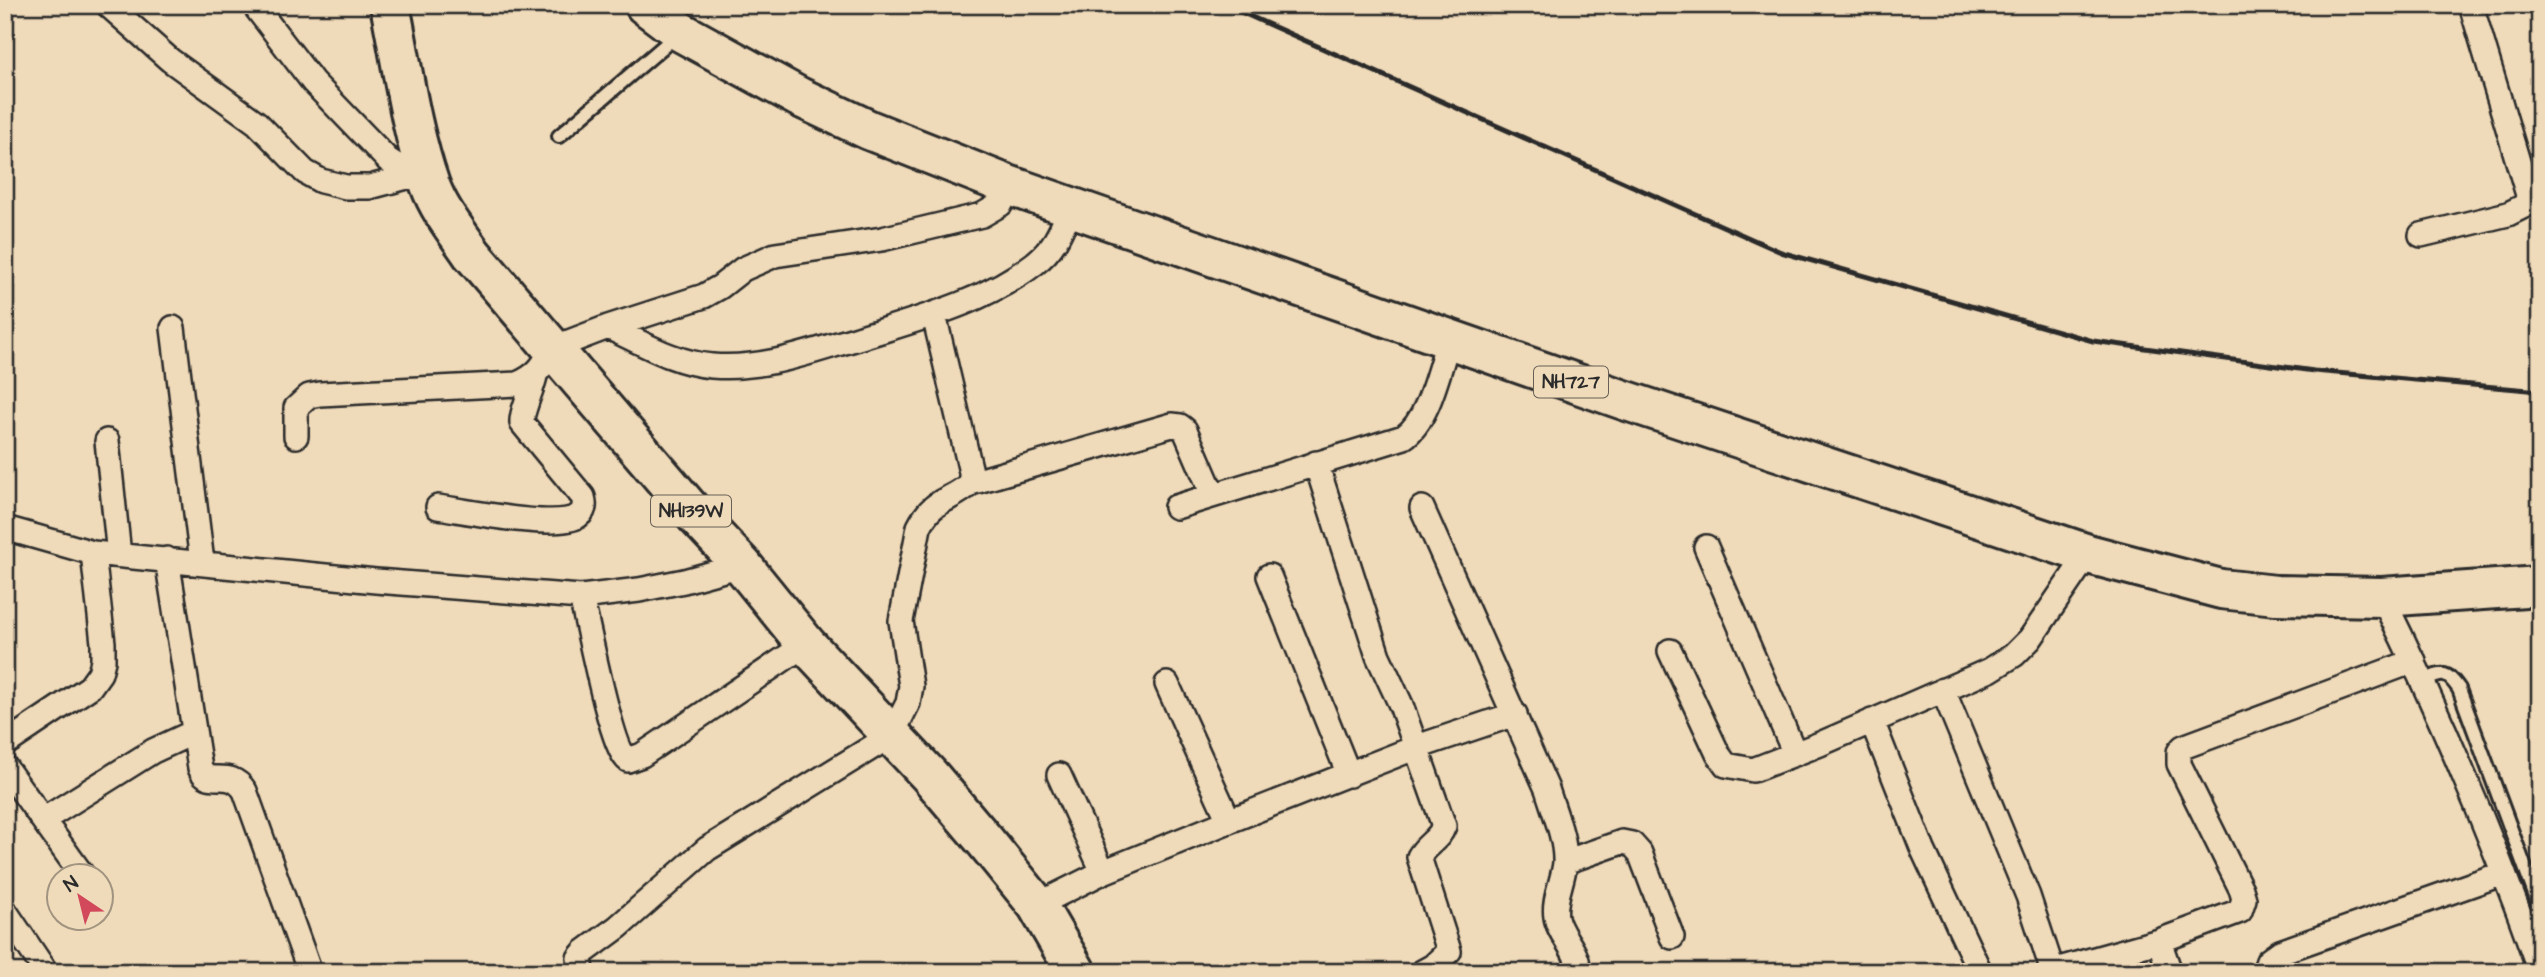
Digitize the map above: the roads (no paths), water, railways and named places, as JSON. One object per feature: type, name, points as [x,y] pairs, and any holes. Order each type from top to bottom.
[{"type":"highway","name":"NH139W","points":[[390,5],[415,125],[420,181],[544,362],[696,516],[741,565],[806,644],[954,804],[1037,905],[1076,972]]},
{"type":"highway","name":"NH727","points":[[645,5],[681,32],[799,97],[869,130],[1008,185],[1625,400],[2088,554],[2221,589],[2276,595],[2382,597],[2540,586]]},
{"type":"street","points":[[108,5],[170,60],[257,123],[305,173],[321,181],[346,187],[420,181]]},
{"type":"street","points":[[254,5],[313,82],[388,160],[420,181]]},
{"type":"street","points":[[2421,235],[2508,214],[2526,205],[2528,195],[2471,5]]},
{"type":"street","points":[[296,436],[296,408],[309,396],[402,388],[517,384],[544,362],[608,327],[704,296],[720,288],[743,269],[775,255],[882,239],[982,215],[1001,204],[1008,185]]},
{"type":"street","points":[[608,327],[647,347],[686,362],[744,367],[791,359],[934,315],[1008,281],[1035,263],[1056,242],[1071,207]]},
{"type":"street","points":[[934,315],[971,472],[971,484]]},
{"type":"street","points":[[173,328],[202,562]]},
{"type":"street","points":[[1176,507],[1316,463],[1395,442],[1412,432],[1423,414],[1449,339]]},
{"type":"street","points":[[438,507],[537,521],[573,518],[584,509],[586,505],[583,497],[522,423],[521,418],[544,362]]},
{"type":"street","points":[[583,972],[579,958],[584,952],[618,928],[646,900],[707,849],[892,735],[908,704],[911,686],[901,621],[919,527],[934,504],[971,484],[1172,425],[1185,430],[1213,495]]},
{"type":"street","points":[[107,441],[119,555]]},
{"type":"street","points":[[1316,463],[1378,656],[1417,747],[1444,826],[1440,836],[1419,857],[1449,951],[1431,970]]},
{"type":"street","points":[[1422,508],[1547,789],[1559,826],[1565,862],[1555,913],[1558,928],[1577,961],[1578,972]]},
{"type":"street","points":[[5,528],[93,552],[376,581],[581,597],[684,581],[741,565]]},
{"type":"street","points":[[1706,547],[1794,754]]},
{"type":"street","points":[[5,744],[90,687],[100,673],[103,643],[93,552]]},
{"type":"street","points":[[1670,651],[1718,754],[1726,765],[1753,770],[1990,670],[2014,655],[2030,639],[2088,554]]},
{"type":"street","points":[[167,559],[202,775],[208,778],[234,779],[245,791],[307,964]]},
{"type":"street","points":[[1269,576],[1349,775]]},
{"type":"street","points":[[581,597],[609,722],[618,749],[628,760],[642,755],[806,644]]},
{"type":"street","points":[[2382,597],[2418,671],[2504,873],[2540,971]]},
{"type":"street","points":[[1943,690],[2028,897],[2051,971],[2159,941],[2240,911],[2244,899],[2179,764],[2179,752],[2188,744],[2418,671]]},
{"type":"street","points":[[1167,684],[1229,821]]},
{"type":"street","points":[[1037,905],[1103,872],[1229,821],[1417,747],[1515,714]]},
{"type":"street","points":[[1871,721],[1923,850],[1980,972]]},
{"type":"street","points":[[43,820],[144,756],[194,732]]},
{"type":"street","points":[[5,767],[73,862]]},
{"type":"street","points":[[1059,775],[1103,872]]},
{"type":"street","points":[[1565,862],[1622,842],[1632,844],[1640,853],[1672,937]]},
{"type":"street","points":[[2264,972],[2268,961],[2280,952],[2504,873]]},
{"type":"street","points":[[5,911],[46,972]]},
{"type":"street","points":[[2159,941],[2170,972]]},
{"type":"lane","points":[[559,136],[681,32]]},
{"type":"lane","points":[[2418,671],[2446,674],[2459,689],[2540,908]]},
{"type":"railway","points":[[1225,5],[1781,252],[2093,341],[2314,371],[2540,391]]}]
